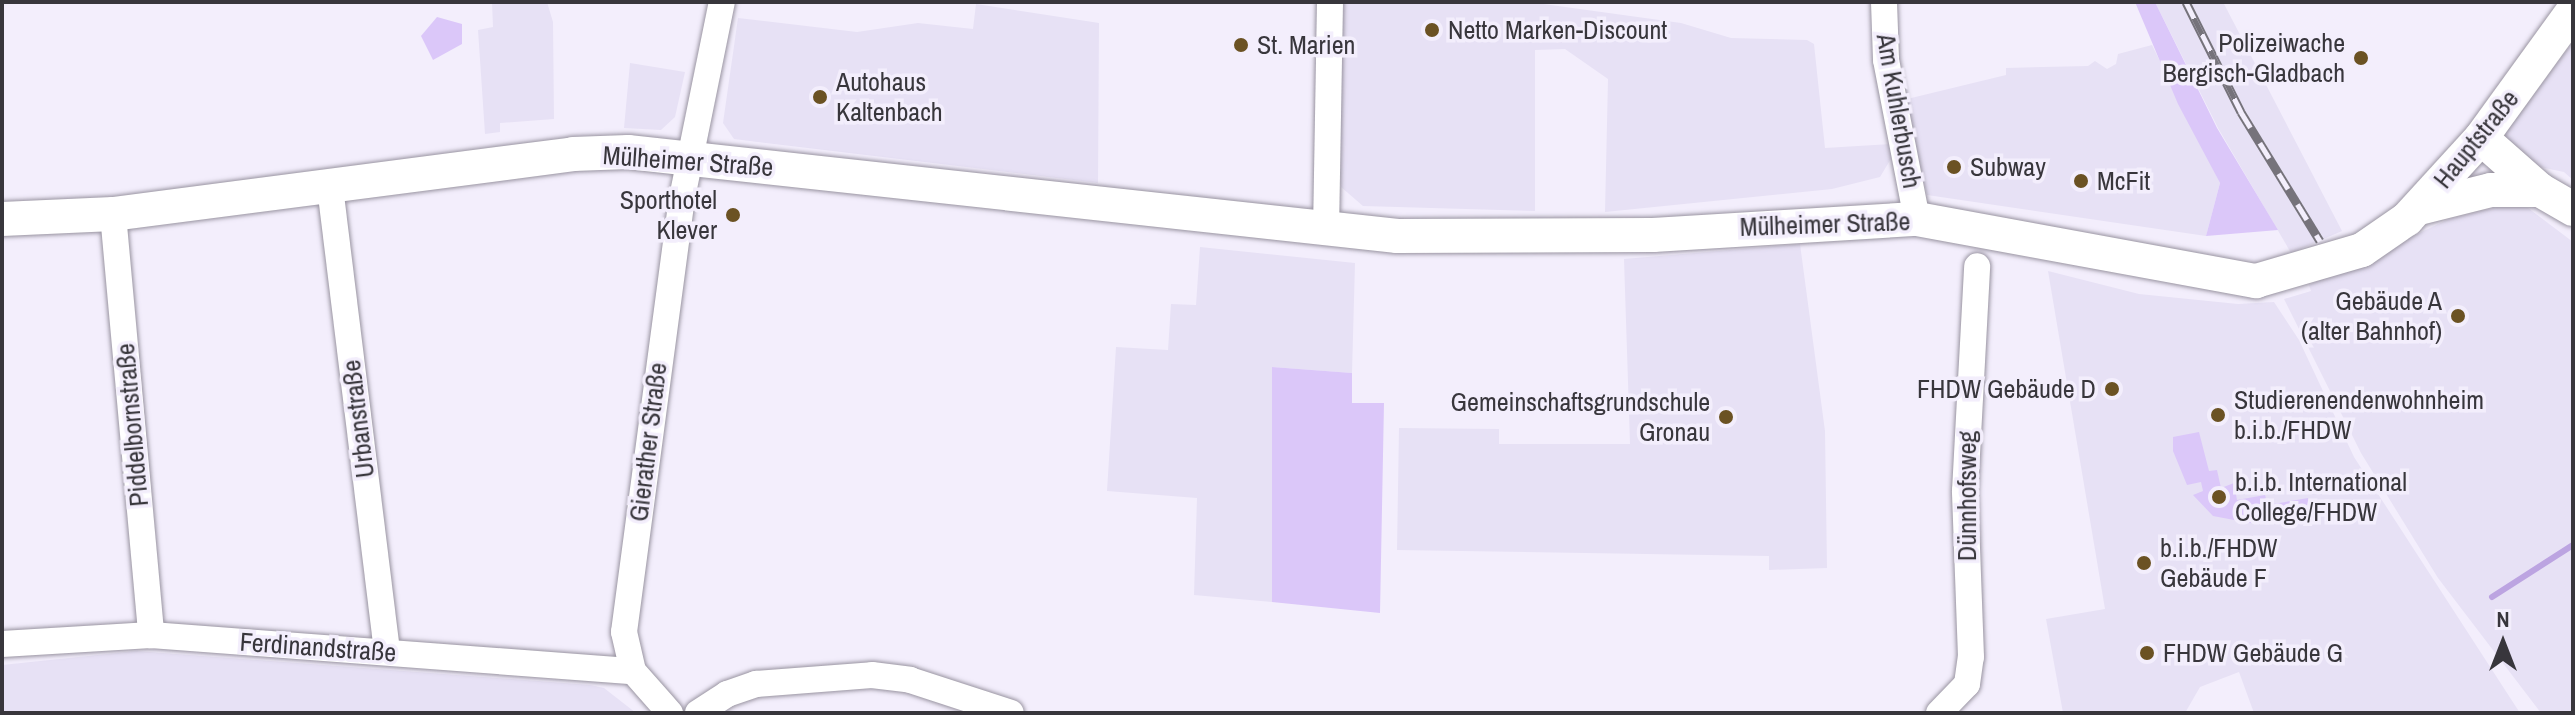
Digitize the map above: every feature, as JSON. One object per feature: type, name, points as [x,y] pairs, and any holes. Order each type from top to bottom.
[{"type":"main road","name":"Hauptstraße","points":[[2362,250],[2418,209],[2481,138],[2573,11]]},
{"type":"main road","points":[[2481,138],[2540,190],[2573,209]]},
{"type":"main road","name":"Mülheimer Straße","points":[[2,219],[113,214],[573,154],[690,157],[1326,231],[1514,239],[1917,219],[2236,281],[2302,272],[2362,250]]},
{"type":"main road","points":[[2418,209],[2491,190],[2540,190]]},
{"type":"street","name":"Gierather Straße","points":[[670,713],[633,671],[624,632],[690,157],[722,2]]},
{"type":"street","points":[[1326,231],[1330,2]]},
{"type":"street","name":"Am Kuhlerbusch","points":[[1884,2],[1886,60],[1917,219]]},
{"type":"street","name":"Urbanstraße","points":[[330,187],[387,651]]},
{"type":"street","name":"Piddelbornstraße","points":[[113,214],[151,635]]},
{"type":"street","name":"Dünnhofsweg","points":[[1939,713],[1967,684],[1971,657],[1965,491],[1977,266]]},
{"type":"street","name":"Ferdinandstraße","points":[[2,644],[151,635],[633,671]]},
{"type":"street","points":[[698,713],[727,694],[756,684],[872,675],[910,680],[1011,713]]},
{"type":"shaded area","points":[[492,2],[547,2],[553,22],[554,119],[500,123],[500,132],[485,134],[478,30],[493,27]]},
{"type":"shaded area","points":[[1344,2],[1529,2],[1681,23],[1731,38],[1807,40],[1814,44],[1825,148],[1891,144],[1892,157],[1880,177],[1832,189],[1605,212],[1608,79],[1565,49],[1535,50],[1535,211],[1363,206],[1341,187],[1339,73]]},
{"type":"shaded area","points":[[2135,2],[2155,2],[2217,128],[2278,230],[2206,236],[2220,183],[2178,104]]},
{"type":"shaded area","points":[[2155,2],[2223,2],[2342,231],[2291,253],[2218,128]]},
{"type":"shaded area","points":[[976,4],[1099,23],[1098,183],[734,139],[723,123],[738,18],[857,32],[918,23],[973,29]]},
{"type":"shaded area","points":[[437,17],[462,24],[462,44],[433,60],[421,36]]},
{"type":"shaded area","points":[[2573,42],[2573,180],[2564,172],[2535,166],[2505,138],[2506,131]]},
{"type":"shaded area","points":[[2152,45],[2220,183],[2206,236],[1927,195],[1903,100],[2006,75],[2006,68],[2088,66],[2095,61],[2107,69],[2116,64],[2118,54]]},
{"type":"shaded area","points":[[630,63],[685,72],[675,117],[661,130],[624,128]]},
{"type":"shaded area","points":[[2505,205],[2528,208],[2573,242],[2573,713],[2541,713],[2438,578],[2361,453],[2284,299],[2311,291],[2309,285],[2449,219]]},
{"type":"shaded area","name":"Gemeinschaftsgrundschule Gronau","points":[[1800,244],[1825,431],[1827,568],[1769,570],[1769,556],[1397,550],[1399,428],[1499,429],[1499,444],[1630,444],[1624,259]]},
{"type":"shaded area","points":[[1200,247],[1355,263],[1352,373],[1272,367],[1272,602],[1194,595],[1197,498],[1107,491],[1116,347],[1168,350],[1171,304],[1196,305]]},
{"type":"shaded area","name":"b.i.b. International College/FHDW","points":[[2048,271],[2139,294],[2238,304],[2274,302],[2299,340],[2354,457],[2520,713],[2254,713],[2239,672],[2200,687],[2185,713],[2063,713],[2046,619],[2105,609]]},
{"type":"shaded area","points":[[1272,367],[1352,373],[1352,403],[1384,403],[1380,613],[1272,602]]},
{"type":"shaded area","points":[[2199,432],[2209,471],[2217,470],[2221,488],[2234,483],[2237,500],[2265,495],[2268,505],[2308,498],[2311,512],[2250,523],[2213,516],[2193,495],[2203,491],[2201,482],[2187,485],[2173,451],[2173,437]]},
{"type":"shaded area","points":[[136,651],[590,685],[604,688],[636,713],[2,713],[2,665]]},
{"type":"waterway","points":[[2492,597],[2573,545]]},
{"type":"railway","points":[[2186,2],[2241,112],[2320,241]]},
{"type":"place","name":"Netto Marken-Discount","points":[[1432,30]]},
{"type":"place","name":"St. Marien","points":[[1241,45]]},
{"type":"place","name":"Polizeiwache Bergisch-Gladbach","points":[[2361,58]]},
{"type":"place","name":"Autohaus Kaltenbach","points":[[820,97]]},
{"type":"place","name":"Subway","points":[[1954,167]]},
{"type":"place","name":"McFit","points":[[2081,181]]},
{"type":"place","name":"Sporthotel Klever","points":[[733,215]]},
{"type":"place","name":"Gebäude A (alter Bahnhof)","points":[[2458,316]]},
{"type":"place","name":"FHDW Gebäude D","points":[[2112,389]]},
{"type":"place","name":"Studierenendenwohnheim b.i.b./FHDW","points":[[2218,415]]},
{"type":"place","name":"Gemeinschaftsgrundschule Gronau","points":[[1726,417]]},
{"type":"place","name":"b.i.b. International College/FHDW","points":[[2219,497]]},
{"type":"place","name":"b.i.b./FHDW Gebäude F","points":[[2144,563]]},
{"type":"place","name":"FHDW Gebäude G","points":[[2147,653]]}]
